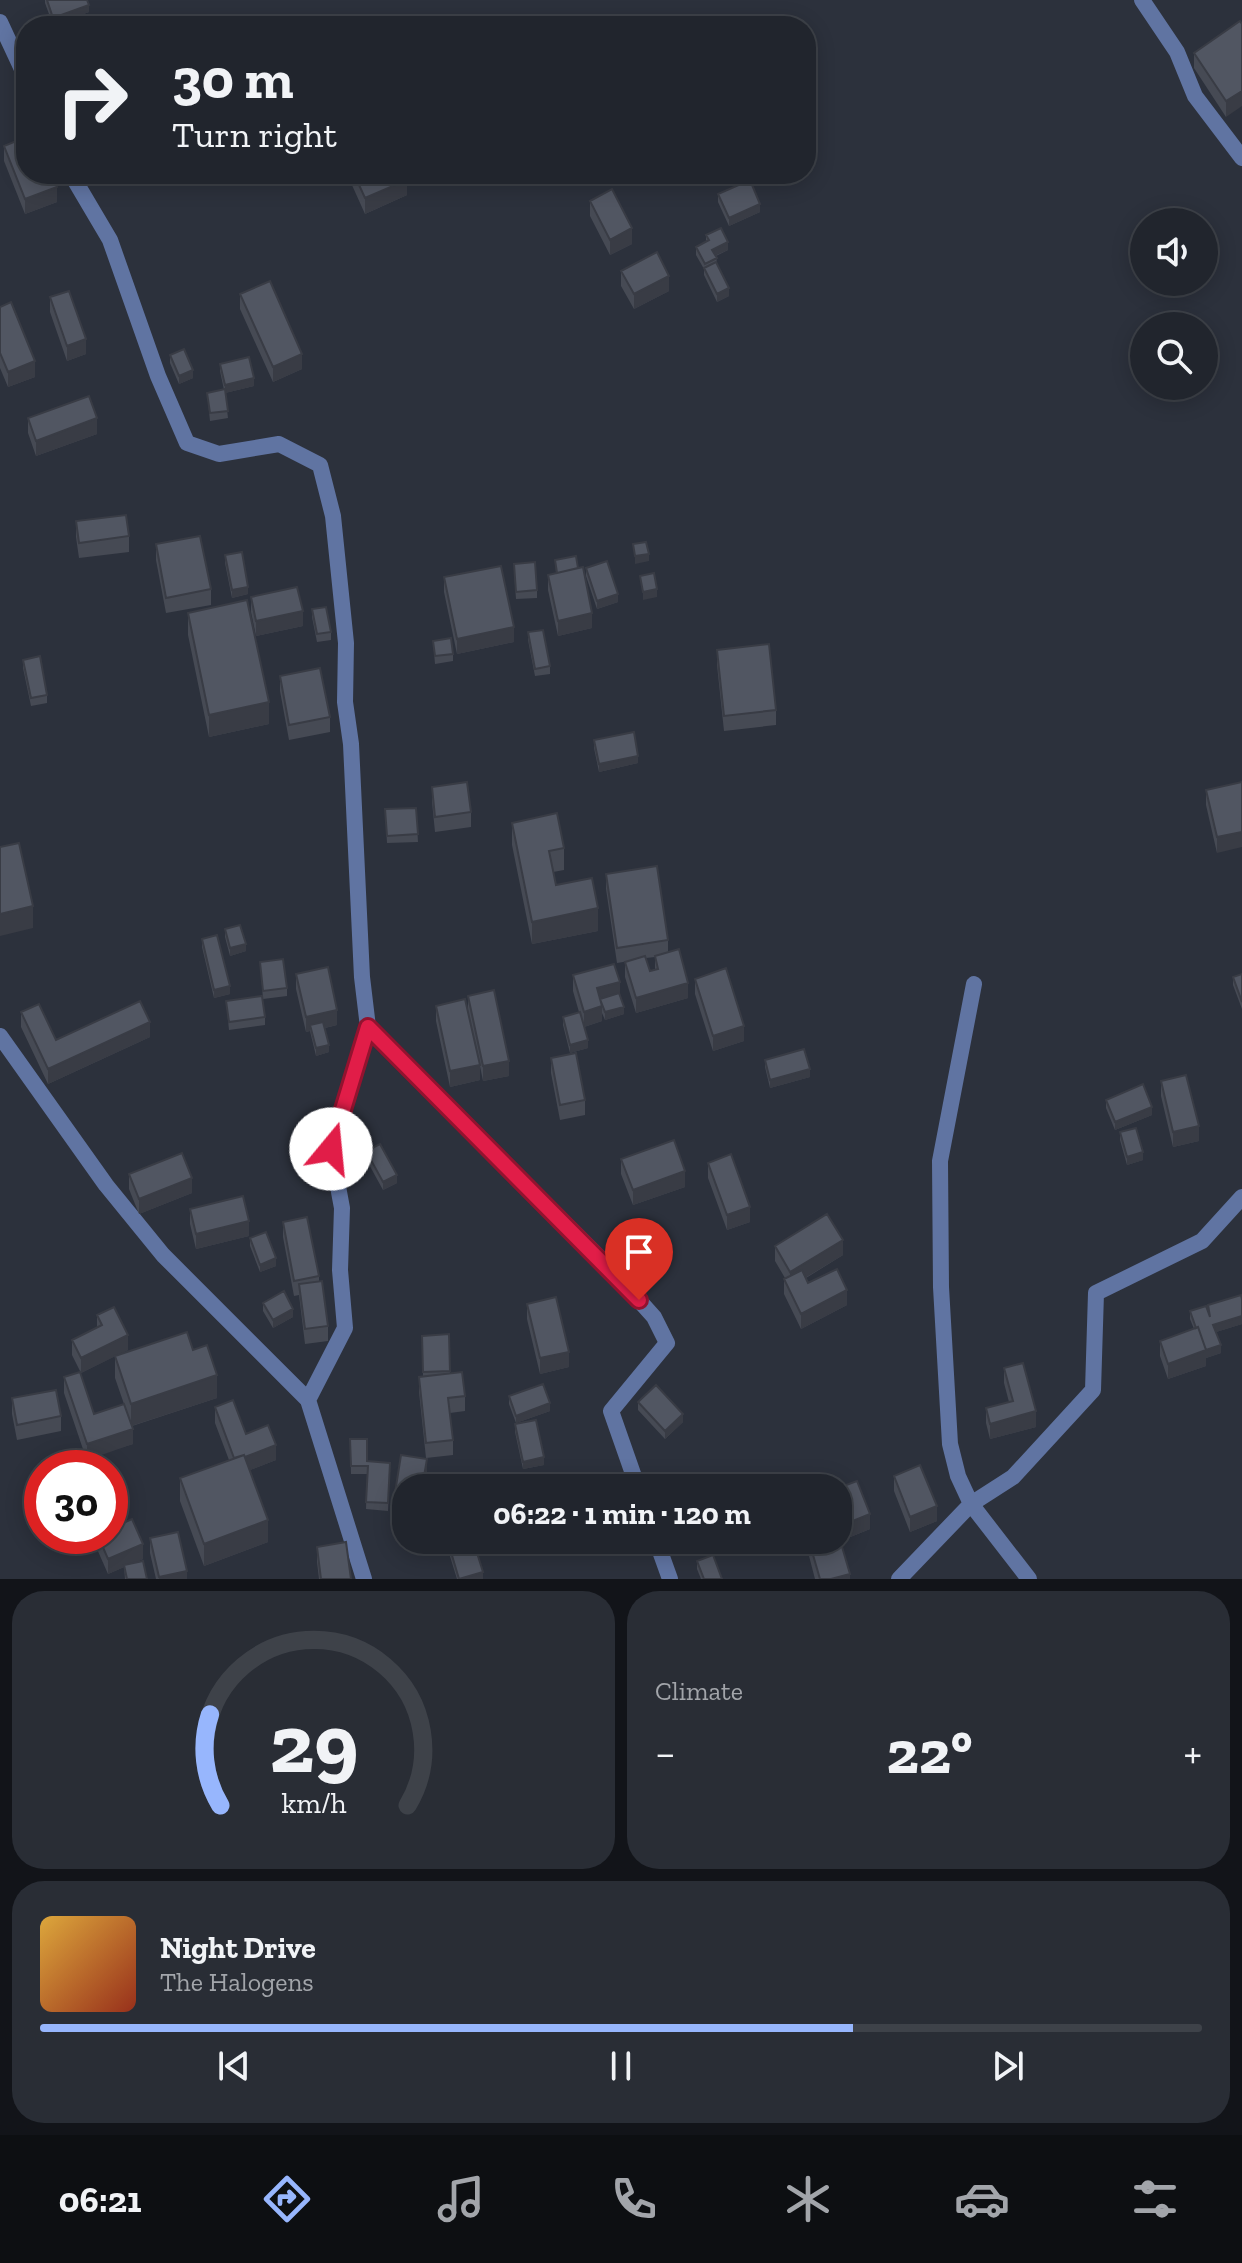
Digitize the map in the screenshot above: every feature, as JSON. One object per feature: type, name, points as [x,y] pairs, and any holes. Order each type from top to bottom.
[{"type":"street","points":[[1142,0],[1177,52],[1195,96],[1242,158]]},
{"type":"street","points":[[0,22],[16,56]]},
{"type":"street","points":[[77,184],[110,240],[158,376],[187,443],[219,454],[279,444],[320,465],[333,516],[346,643],[345,702],[351,744],[368,1027],[331,1149],[342,1208],[340,1270],[345,1328],[308,1400]]},
{"type":"street","points":[[974,984],[940,1161],[941,1287],[950,1444],[958,1476],[971,1504],[1029,1579]]},
{"type":"street","points":[[368,1027],[609,1267],[654,1317],[667,1343],[611,1411],[633,1474]]},
{"type":"street","points":[[0,1036],[106,1185],[163,1255],[308,1400],[364,1579]]},
{"type":"street","points":[[899,1579],[971,1504],[1013,1477],[1093,1390],[1096,1293],[1202,1241],[1242,1197]]},
{"type":"street","points":[[661,1554],[670,1579]]},
{"type":"building","points":[[47,0],[87,0],[89,5],[59,16],[52,16]]},
{"type":"building","points":[[1240,21],[1242,91],[1226,101],[1194,53]]},
{"type":"building","points":[[16,141],[16,176],[4,146]]},
{"type":"building","points":[[19,184],[56,184],[57,187],[25,199]]},
{"type":"building","points":[[359,184],[398,184],[365,198]]},
{"type":"building","points":[[741,184],[752,184],[760,204],[729,218],[718,194]]},
{"type":"building","points":[[612,189],[632,228],[610,240],[590,201]]},
{"type":"building","points":[[721,228],[728,242],[712,250],[717,258],[705,264],[696,247],[709,240],[706,235]]},
{"type":"building","points":[[657,252],[669,276],[634,294],[621,271]]},
{"type":"building","points":[[716,262],[729,288],[717,294],[704,268]]},
{"type":"building","points":[[270,281],[302,354],[273,367],[240,294]]},
{"type":"building","points":[[69,291],[86,339],[67,346],[50,297]]},
{"type":"building","points":[[11,302],[35,361],[8,372],[0,353],[0,307]]},
{"type":"building","points":[[184,349],[193,370],[179,376],[170,355]]},
{"type":"building","points":[[249,357],[254,378],[225,385],[220,364]]},
{"type":"building","points":[[225,389],[228,411],[210,413],[207,393]]},
{"type":"building","points":[[89,396],[97,418],[36,441],[28,418]]},
{"type":"building","points":[[126,515],[129,536],[79,543],[76,521]]},
{"type":"building","points":[[200,536],[211,589],[166,598],[156,544]]},
{"type":"building","points":[[646,542],[649,554],[635,556],[633,544]]},
{"type":"building","points":[[242,552],[248,587],[232,590],[225,555]]},
{"type":"building","points":[[576,556],[578,568],[557,573],[555,560]]},
{"type":"building","points":[[607,561],[618,594],[597,601],[586,568]]},
{"type":"building","points":[[535,562],[537,590],[516,592],[514,564]]},
{"type":"building","points":[[501,566],[514,627],[457,639],[444,577]]},
{"type":"building","points":[[583,567],[592,613],[558,621],[548,575]]},
{"type":"building","points":[[654,573],[657,589],[643,592],[640,576]]},
{"type":"building","points":[[297,587],[303,611],[256,621],[251,597]]},
{"type":"building","points":[[247,600],[269,702],[209,715],[188,613]]},
{"type":"building","points":[[326,607],[331,632],[317,634],[312,609]]},
{"type":"building","points":[[543,630],[550,666],[535,669],[528,632]]},
{"type":"building","points":[[451,638],[453,654],[435,656],[433,641]]},
{"type":"building","points":[[769,644],[776,710],[724,716],[717,650]]},
{"type":"building","points":[[40,656],[47,695],[31,698],[23,660]]},
{"type":"building","points":[[320,668],[330,717],[289,725],[280,676]]},
{"type":"building","points":[[634,732],[638,756],[599,764],[594,740]]},
{"type":"building","points":[[467,782],[471,812],[435,817],[432,787]]},
{"type":"building","points":[[1242,782],[1242,832],[1217,837],[1206,790]]},
{"type":"building","points":[[416,808],[418,834],[387,836],[385,809]]},
{"type":"building","points":[[557,813],[564,848],[549,851],[556,885],[592,878],[598,908],[532,922],[512,823]]},
{"type":"building","points":[[19,843],[33,906],[0,914],[0,847]]},
{"type":"building","points":[[657,866],[668,940],[617,948],[606,874]]},
{"type":"building","points":[[240,925],[246,944],[230,948],[225,929]]},
{"type":"building","points":[[217,935],[230,986],[214,990],[202,939]]},
{"type":"building","points":[[679,949],[688,983],[636,998],[625,962],[645,956],[650,971],[658,969],[655,956]]},
{"type":"building","points":[[283,959],[287,988],[263,991],[260,962]]},
{"type":"building","points":[[614,964],[620,982],[597,988],[602,1006],[584,1012],[573,975]]},
{"type":"building","points":[[328,967],[337,1010],[306,1017],[296,974]]},
{"type":"building","points":[[726,968],[744,1026],[713,1036],[695,979]]},
{"type":"building","points":[[1242,974],[1242,1002],[1233,977]]},
{"type":"building","points":[[494,990],[509,1061],[483,1066],[468,996]]},
{"type":"building","points":[[619,993],[624,1007],[605,1012],[600,999]]},
{"type":"building","points":[[262,996],[265,1017],[229,1022],[226,1001]]},
{"type":"building","points":[[465,999],[480,1065],[450,1071],[436,1006]]},
{"type":"building","points":[[140,1001],[150,1022],[48,1069],[21,1012],[39,1004],[56,1040]]},
{"type":"building","points":[[580,1012],[588,1040],[570,1045],[563,1017]]},
{"type":"building","points":[[323,1022],[329,1045],[316,1048],[310,1025]]},
{"type":"building","points":[[804,1049],[810,1069],[770,1080],[765,1060]]},
{"type":"building","points":[[576,1053],[585,1100],[560,1105],[551,1058]]},
{"type":"building","points":[[1186,1075],[1199,1126],[1173,1132],[1161,1081]]},
{"type":"building","points":[[1143,1084],[1152,1107],[1115,1122],[1106,1100]]},
{"type":"building","points":[[1136,1128],[1143,1152],[1127,1157],[1120,1132]]},
{"type":"building","points":[[674,1140],[685,1171],[633,1190],[621,1159]]},
{"type":"building","points":[[380,1144],[397,1175],[383,1182],[366,1151]]},
{"type":"building","points":[[182,1153],[192,1178],[139,1199],[129,1174]]},
{"type":"building","points":[[731,1154],[750,1207],[727,1215],[708,1163]]},
{"type":"building","points":[[243,1196],[249,1221],[196,1234],[190,1209]]},
{"type":"building","points":[[827,1214],[843,1240],[790,1272],[775,1246]]},
{"type":"building","points":[[307,1217],[319,1276],[294,1281],[283,1222]]},
{"type":"building","points":[[266,1232],[276,1258],[260,1265],[250,1238]]},
{"type":"building","points":[[837,1269],[847,1290],[801,1314],[784,1279],[802,1270],[808,1283]]},
{"type":"building","points":[[322,1281],[328,1326],[305,1329],[299,1284]]},
{"type":"building","points":[[284,1291],[293,1309],[273,1320],[263,1303]]},
{"type":"building","points":[[1241,1295],[1242,1316],[1213,1325],[1221,1345],[1206,1350],[1190,1311],[1206,1306],[1210,1317],[1208,1305]]},
{"type":"building","points":[[556,1297],[569,1352],[540,1358],[527,1304]]},
{"type":"building","points":[[114,1307],[128,1335],[81,1358],[72,1340],[102,1325],[97,1315]]},
{"type":"building","points":[[1198,1327],[1206,1350],[1168,1364],[1160,1341]]},
{"type":"building","points":[[187,1332],[193,1350],[207,1345],[217,1375],[131,1404],[115,1356]]},
{"type":"building","points":[[449,1334],[450,1371],[423,1372],[422,1336]]},
{"type":"building","points":[[1023,1363],[1036,1411],[990,1424],[986,1408],[1013,1401],[1004,1368]]},
{"type":"building","points":[[80,1372],[94,1414],[124,1404],[133,1429],[87,1444],[64,1377]]},
{"type":"building","points":[[462,1372],[465,1396],[448,1398],[453,1440],[426,1443],[419,1377]]},
{"type":"building","points":[[543,1384],[550,1403],[516,1416],[509,1396]]},
{"type":"building","points":[[656,1385],[683,1414],[665,1431],[638,1402]]},
{"type":"building","points":[[56,1390],[61,1416],[17,1425],[12,1398]]},
{"type":"building","points":[[233,1400],[246,1434],[268,1425],[276,1445],[234,1458],[215,1407]]},
{"type":"building","points":[[536,1420],[544,1457],[523,1462],[515,1424]]},
{"type":"building","points":[[350,1439],[367,1439],[367,1461],[390,1463],[388,1503],[366,1502],[368,1466],[351,1466]]},
{"type":"building","points":[[244,1455],[268,1520],[204,1544],[180,1478]]},
{"type":"building","points":[[401,1455],[427,1459],[424,1474],[398,1474]]},
{"type":"building","points":[[920,1465],[937,1506],[910,1517],[894,1476]]},
{"type":"building","points":[[857,1481],[870,1514],[852,1521],[852,1483]]},
{"type":"building","points":[[132,1519],[143,1544],[128,1550],[128,1521]]},
{"type":"building","points":[[178,1532],[187,1571],[159,1577],[150,1538]]},
{"type":"building","points":[[346,1542],[351,1579],[321,1579],[317,1547]]},
{"type":"building","points":[[452,1554],[477,1554],[483,1572],[459,1579]]},
{"type":"building","points":[[813,1554],[844,1554],[850,1574],[820,1579]]},
{"type":"building","points":[[713,1555],[722,1579],[704,1579],[697,1561]]},
{"type":"building","points":[[143,1561],[147,1579],[127,1579],[124,1565]]},
{"type":"route","points":[[331,1149],[368,1027],[639,1300]]}]
